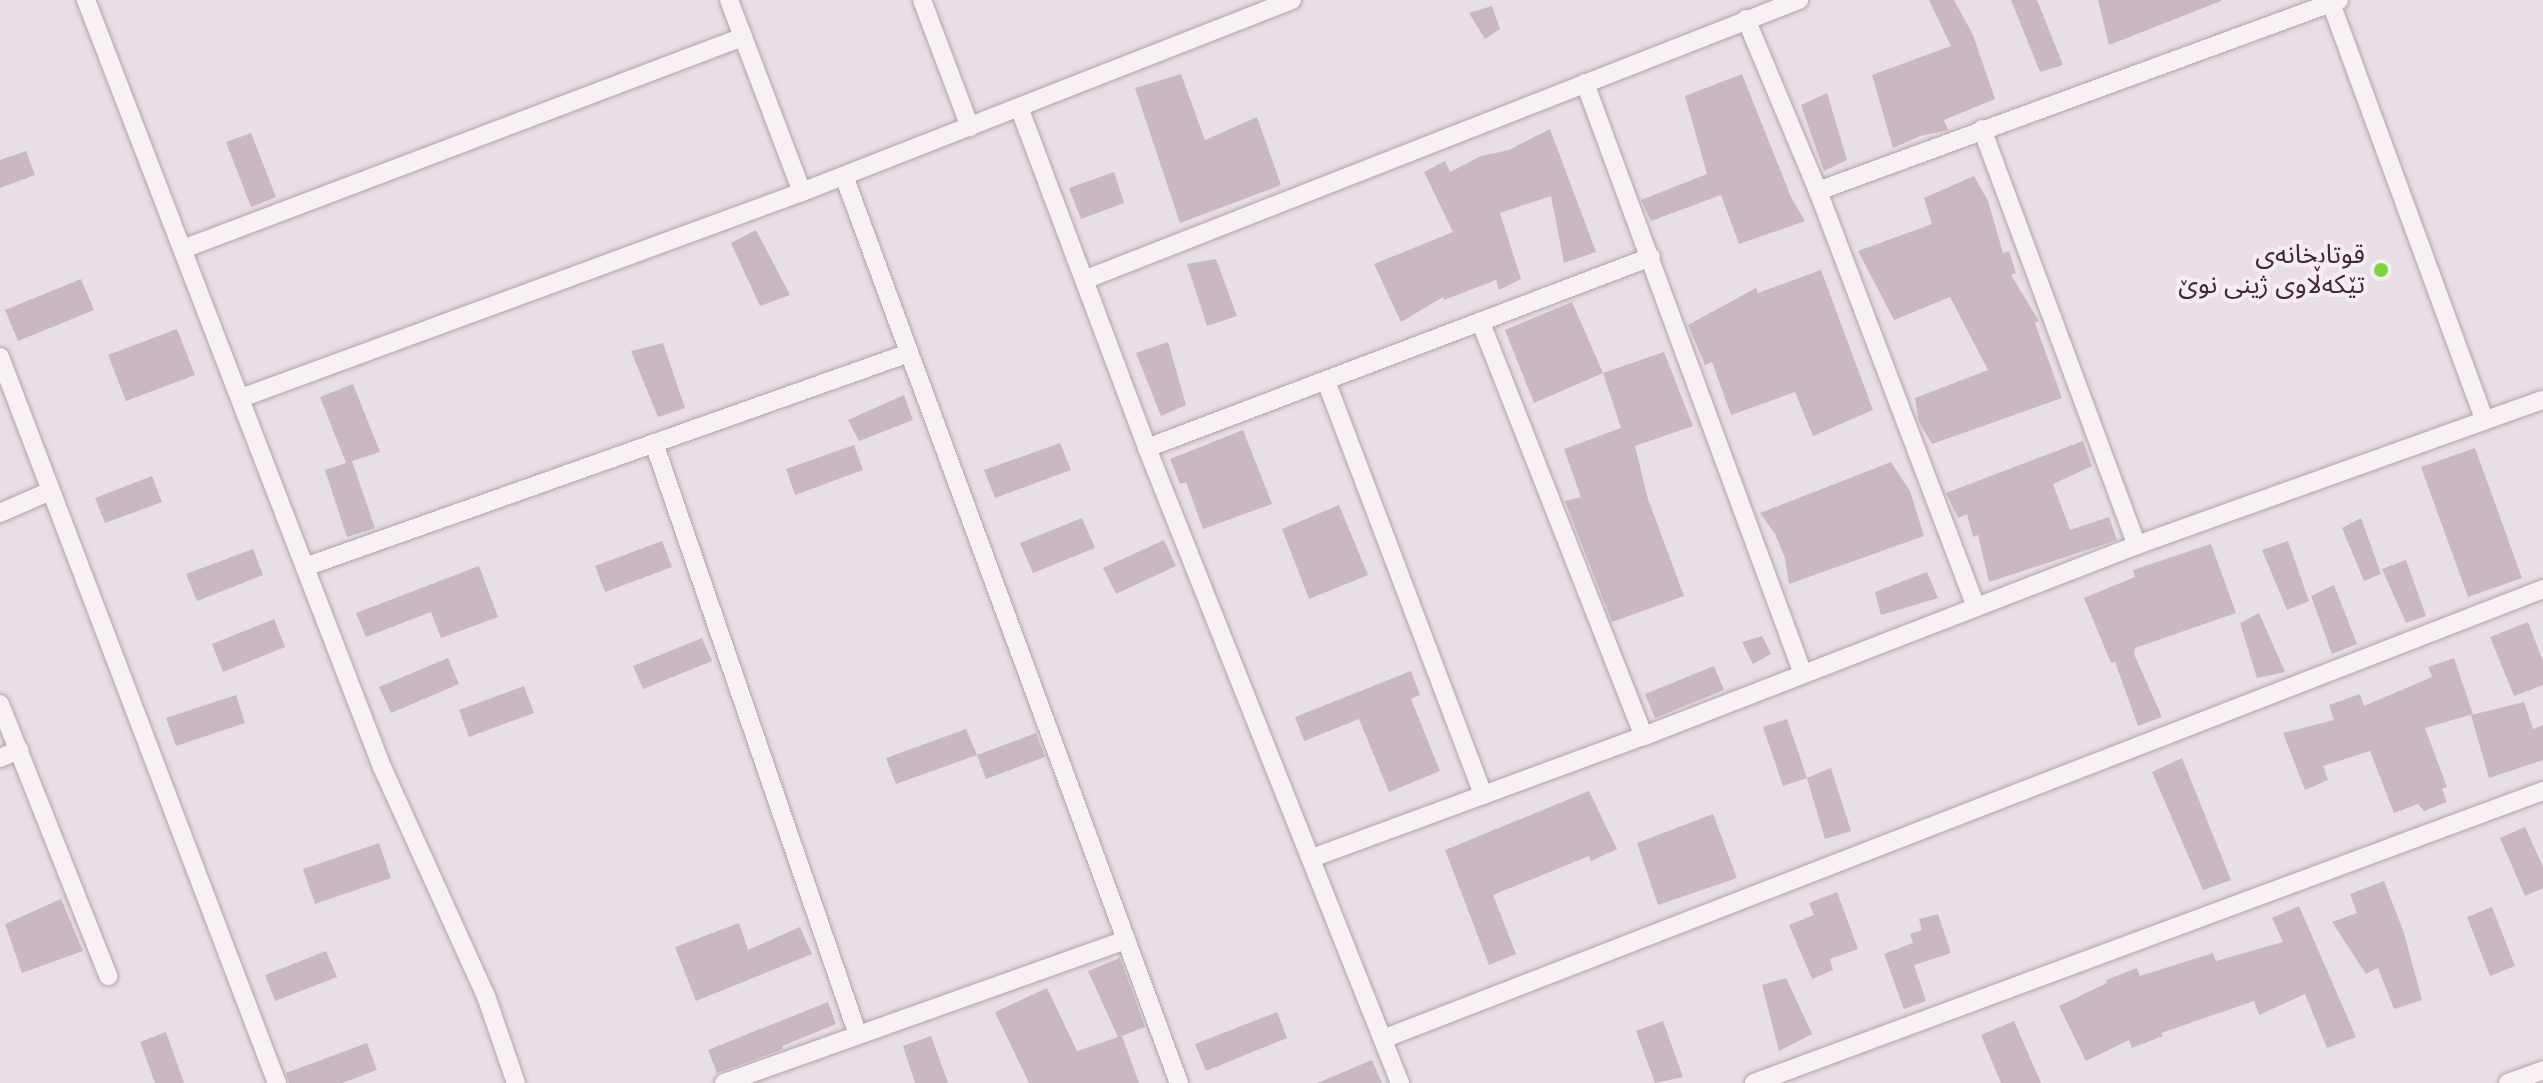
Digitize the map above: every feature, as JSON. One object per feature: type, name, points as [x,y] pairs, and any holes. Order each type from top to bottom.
[{"type":"street","points":[[86,0],[382,767],[486,996],[516,1083]]},
{"type":"street","points":[[729,0],[802,192]]},
{"type":"street","points":[[922,0],[970,127]]},
{"type":"street","points":[[241,398],[802,192],[1292,0]]},
{"type":"street","points":[[1084,280],[1799,0]]},
{"type":"street","points":[[1818,191],[2335,1],[2484,419]]},
{"type":"street","points":[[1746,19],[1818,191],[1976,606]]},
{"type":"street","points":[[183,249],[743,37]]},
{"type":"street","points":[[1585,83],[1803,674]]},
{"type":"street","points":[[1019,107],[1147,448],[1400,1083]]},
{"type":"street","points":[[1982,129],[2137,545]]},
{"type":"street","points":[[844,176],[1179,1083]]},
{"type":"street","points":[[1147,448],[1651,257]]},
{"type":"street","points":[[1481,323],[1644,736]]},
{"type":"street","points":[[305,567],[909,353]]},
{"type":"street","points":[[0,357],[273,1082]]},
{"type":"street","points":[[1326,381],[1483,795]]},
{"type":"street","points":[[1312,858],[1644,736],[2137,545],[2543,400]]},
{"type":"street","points":[[654,443],[858,1035]]},
{"type":"street","points":[[0,513],[50,491]]},
{"type":"street","points":[[1383,1039],[2543,589]]},
{"type":"street","points":[[0,704],[108,976]]},
{"type":"street","points":[[0,758],[19,750]]},
{"type":"street","points":[[1754,1083],[2543,791]]},
{"type":"street","points":[[724,1083],[1126,940]]},
{"type":"street","points":[[2508,1083],[2543,1070]]},
{"type":"building","points":[[1929,0],[1954,0],[1973,35],[1995,99],[1944,120],[1948,130],[1920,136],[1893,148],[1872,75],[1951,46]]},
{"type":"building","points":[[2011,0],[2037,0],[2063,65],[2040,72]]},
{"type":"building","points":[[2098,0],[2221,0],[2221,1],[2109,45]]},
{"type":"building","points":[[1492,6],[1500,29],[1485,39],[1469,13]]},
{"type":"building","points":[[1181,74],[1205,140],[1257,117],[1281,185],[1180,223],[1135,88]]},
{"type":"building","points":[[1742,74],[1791,197],[1805,221],[1739,244],[1721,195],[1651,221],[1641,200],[1707,174],[1685,96]]},
{"type":"building","points":[[1827,93],[1847,160],[1824,171],[1801,105]]},
{"type":"building","points":[[1550,129],[1596,252],[1564,263],[1551,196],[1500,213],[1521,279],[1499,290],[1496,280],[1444,300],[1443,297],[1401,322],[1374,264],[1453,232],[1424,172],[1445,161],[1450,172],[1481,156],[1509,150]]},
{"type":"building","points":[[251,133],[276,197],[251,207],[226,142]]},
{"type":"building","points":[[26,151],[35,175],[0,188],[0,160]]},
{"type":"building","points":[[1114,172],[1124,203],[1081,219],[1069,188]]},
{"type":"building","points":[[1974,176],[1988,201],[2003,253],[2009,251],[2016,273],[2011,275],[2039,321],[2035,323],[2062,398],[1932,444],[1919,422],[1915,398],[1988,370],[1950,297],[1894,320],[1858,251],[1932,224],[1924,198]]},
{"type":"building","points":[[756,230],[790,295],[760,306],[731,243]]},
{"type":"building","points":[[1216,259],[1237,316],[1207,326],[1187,264]]},
{"type":"building","points":[[1821,270],[1873,410],[1813,436],[1795,392],[1731,415],[1712,362],[1705,365],[1688,325],[1756,288],[1758,293]]},
{"type":"building","points":[[81,279],[94,310],[18,341],[5,310]]},
{"type":"building","points":[[1572,302],[1603,373],[1534,403],[1505,330]]},
{"type":"building","points":[[177,329],[195,375],[126,401],[108,355]]},
{"type":"building","points":[[1168,342],[1186,405],[1161,416],[1136,353]]},
{"type":"building","points":[[663,343],[685,408],[658,417],[631,351]]},
{"type":"building","points":[[1664,352],[1693,426],[1635,446],[1648,499],[1684,596],[1612,622],[1565,501],[1581,497],[1564,449],[1621,428],[1603,373]]},
{"type":"building","points":[[353,384],[380,452],[352,461],[375,528],[347,537],[325,470],[346,463],[320,397]]},
{"type":"building","points":[[904,395],[913,420],[859,441],[848,420]]},
{"type":"building","points":[[1243,430],[1272,504],[1203,529],[1186,482],[1180,484],[1170,459]]},
{"type":"building","points":[[2083,441],[2092,466],[2053,484],[2070,530],[2109,517],[2117,540],[1989,582],[1978,535],[1973,537],[1967,514],[1958,518],[1946,493]]},
{"type":"building","points":[[1060,443],[1071,470],[995,498],[984,470]]},
{"type":"building","points":[[854,445],[863,470],[795,495],[786,469]]},
{"type":"building","points":[[2475,448],[2522,578],[2468,597],[2421,467]]},
{"type":"building","points":[[1891,462],[1910,491],[1924,536],[1789,584],[1785,558],[1775,534],[1760,513]]},
{"type":"building","points":[[152,476],[162,502],[105,523],[95,498]]},
{"type":"building","points":[[1339,505],[1368,575],[1309,599],[1282,529]]},
{"type":"building","points":[[1082,518],[1095,548],[1033,573],[1020,543]]},
{"type":"building","points":[[2361,518],[2381,574],[2364,581],[2342,528]]},
{"type":"building","points":[[1164,540],[1176,566],[1116,594],[1103,568]]},
{"type":"building","points":[[662,541],[672,567],[605,592],[595,566]]},
{"type":"building","points":[[2288,541],[2309,601],[2287,610],[2262,550]]},
{"type":"building","points":[[2211,544],[2236,613],[2135,648],[2134,654],[2162,717],[2138,726],[2115,662],[2111,663],[2084,598],[2135,577],[2133,570]]},
{"type":"building","points":[[253,549],[263,575],[197,601],[186,574]]},
{"type":"building","points":[[2406,560],[2426,616],[2406,623],[2382,569]]},
{"type":"building","points":[[479,566],[498,617],[441,638],[431,612],[366,637],[356,613]]},
{"type":"building","points":[[1927,572],[1938,598],[1881,615],[1875,592]]},
{"type":"building","points":[[2334,585],[2357,644],[2332,654],[2311,596]]},
{"type":"building","points":[[2259,613],[2285,672],[2257,678],[2240,623]]},
{"type":"building","points":[[274,619],[285,647],[223,672],[212,644]]},
{"type":"building","points":[[2528,622],[2543,661],[2543,685],[2514,696],[2490,637]]},
{"type":"building","points":[[1762,636],[1771,654],[1753,664],[1742,642]]},
{"type":"building","points":[[702,638],[712,661],[643,689],[633,666]]},
{"type":"building","points":[[448,658],[459,684],[391,713],[379,687]]},
{"type":"building","points":[[2454,658],[2473,714],[2425,728],[2447,787],[2442,789],[2447,802],[2424,811],[2418,804],[2394,813],[2370,751],[2323,766],[2328,780],[2305,790],[2283,733],[2334,720],[2329,705],[2360,694],[2364,706],[2432,677],[2428,667]]},
{"type":"building","points":[[1714,666],[1724,690],[1655,718],[1645,694]]},
{"type":"building","points":[[1411,671],[1420,695],[1411,699],[1440,771],[1389,792],[1359,719],[1304,741],[1295,717]]},
{"type":"building","points":[[524,686],[534,713],[469,737],[459,710]]},
{"type":"building","points":[[236,695],[245,723],[176,746],[166,718]]},
{"type":"building","points":[[2524,702],[2533,729],[2543,725],[2543,760],[2489,778],[2471,715]]},
{"type":"building","points":[[1787,719],[1807,778],[1783,786],[1763,727]]},
{"type":"building","points":[[966,729],[977,755],[896,784],[886,758]]},
{"type":"building","points":[[1036,733],[1045,757],[986,779],[977,755]]},
{"type":"building","points":[[2182,758],[2231,880],[2203,890],[2152,772]]},
{"type":"building","points":[[1831,768],[1851,831],[1825,839],[1807,778]]},
{"type":"building","points":[[1589,791],[1617,849],[1591,861],[1589,856],[1493,895],[1516,954],[1489,965],[1445,850]]},
{"type":"building","points":[[1713,814],[1737,878],[1658,905],[1637,843]]},
{"type":"building","points":[[2525,827],[2543,867],[2543,888],[2525,896],[2500,838]]},
{"type":"building","points":[[379,843],[391,878],[315,904],[303,869]]},
{"type":"building","points":[[2384,881],[2404,933],[2422,1000],[2394,1009],[2378,968],[2366,974],[2332,922],[2357,913],[2350,894]]},
{"type":"building","points":[[1837,892],[1858,949],[1830,959],[1833,970],[1812,979],[1789,925],[1814,915],[1809,903]]},
{"type":"building","points":[[61,899],[83,951],[22,973],[5,924]]},
{"type":"building","points":[[2299,906],[2356,1037],[2327,1048],[2305,994],[2259,1015],[2254,1001],[2161,1033],[2163,1036],[2132,1048],[2129,1040],[2086,1061],[2059,1006],[2107,983],[2106,980],[2137,968],[2140,976],[2213,953],[2216,961],[2283,942],[2272,918]]},
{"type":"building","points":[[2492,907],[2515,966],[2490,976],[2467,917]]},
{"type":"building","points":[[1938,914],[1951,953],[1914,965],[1926,1001],[1904,1009],[1884,954],[1913,943],[1910,934],[1922,930],[1919,919]]},
{"type":"building","points":[[739,923],[748,950],[800,927],[812,954],[696,1001],[675,947]]},
{"type":"building","points":[[326,951],[337,977],[275,1001],[265,975]]},
{"type":"building","points":[[1120,958],[1145,1027],[1122,1036],[1139,1083],[1029,1083],[995,1012],[1047,988],[1077,1051],[1118,1037],[1088,971]]},
{"type":"building","points":[[1786,978],[1812,1034],[1779,1051],[1762,985]]},
{"type":"building","points":[[828,1002],[836,1024],[782,1046],[783,1049],[717,1073],[708,1050]]},
{"type":"building","points":[[1277,1012],[1287,1038],[1206,1071],[1195,1044]]},
{"type":"building","points":[[1663,1021],[1683,1077],[1655,1083],[1636,1031]]},
{"type":"building","points":[[2014,1021],[2041,1083],[2001,1083],[1981,1035]]},
{"type":"building","points":[[166,1032],[184,1083],[155,1083],[140,1042]]},
{"type":"building","points":[[931,1036],[948,1083],[915,1083],[903,1046]]},
{"type":"building","points":[[367,1043],[377,1070],[342,1083],[289,1083],[286,1073]]},
{"type":"building","points":[[1372,1060],[1382,1083],[1317,1083]]},
{"type":"place","name":"قوتابخانەی تێکەڵاوی ژینی نوێ","points":[[2381,270]]}]
